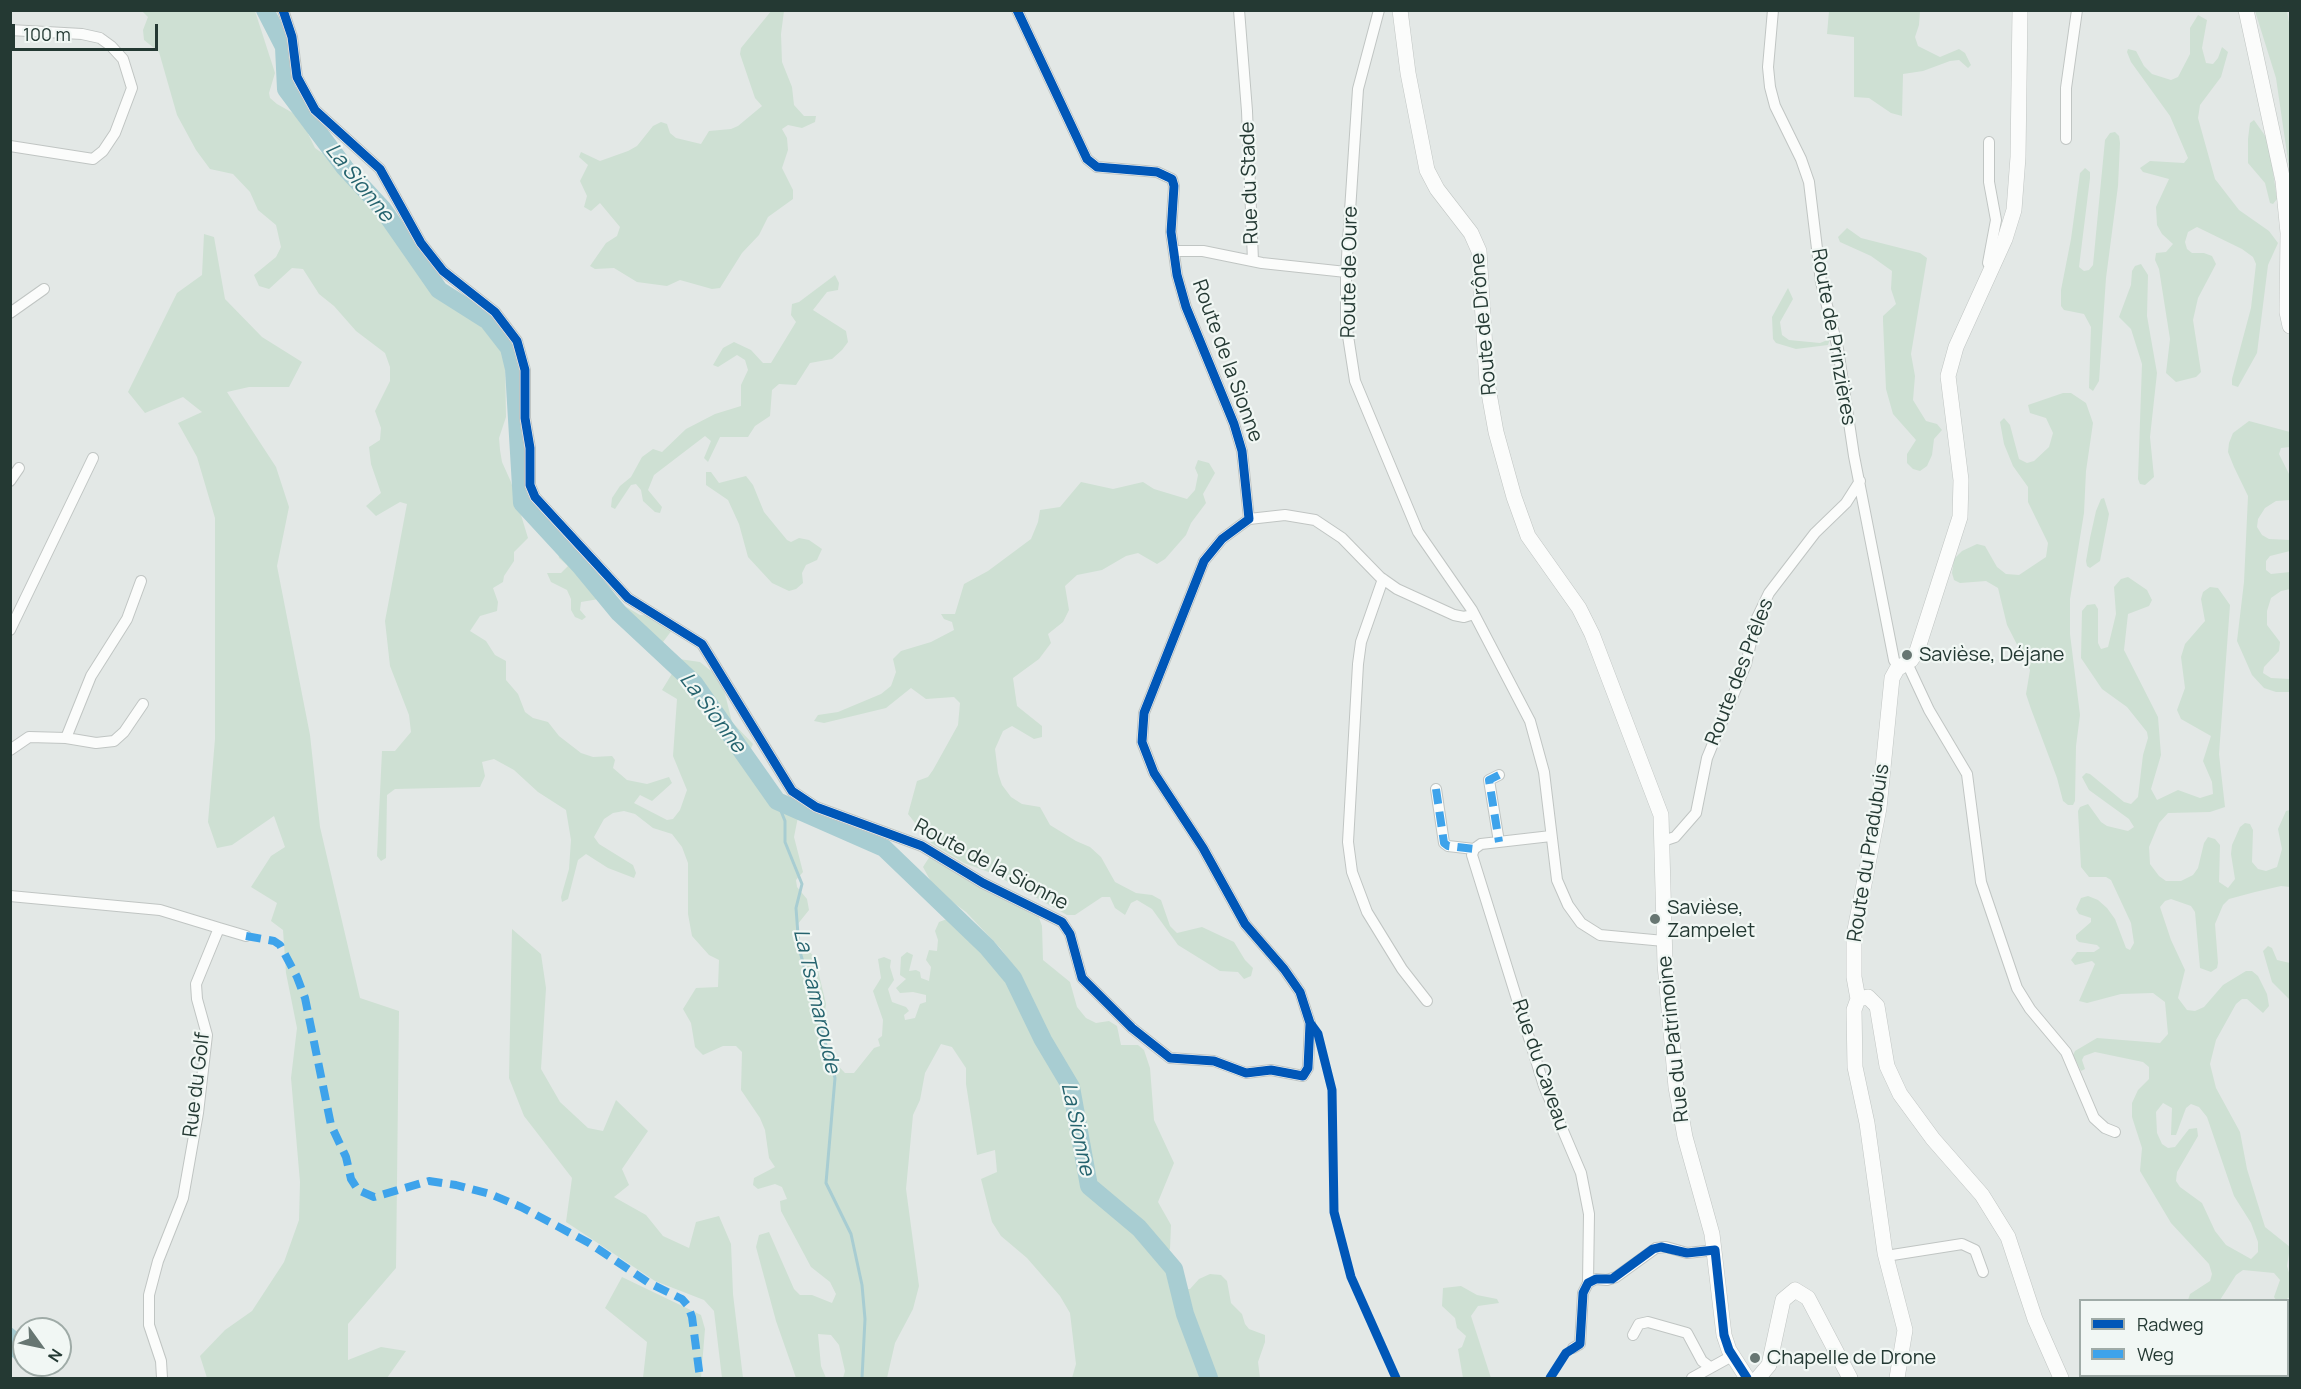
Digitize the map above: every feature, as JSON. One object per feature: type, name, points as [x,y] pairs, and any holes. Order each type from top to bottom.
[{"type":"street","name":"Route de la Sionne","points":[[283,10],[292,37],[297,77],[315,110],[380,169],[421,243],[443,271],[495,312],[517,341],[525,370],[525,418],[530,448],[530,485],[535,497],[628,598],[702,644],[792,791],[816,807],[922,846],[983,883],[1062,922],[1070,934],[1082,978],[1132,1028],[1170,1058],[1214,1061],[1246,1073],[1272,1070],[1302,1076],[1308,1068],[1310,1023],[1299,992],[1284,969],[1245,924],[1203,848],[1154,773],[1142,742],[1144,713],[1204,561],[1216,545],[1249,519],[1242,451],[1234,424],[1186,307],[1177,275],[1172,179],[1157,172],[1097,167],[1087,159],[1017,10]]},
{"type":"street","name":"Rue du Stade","points":[[1239,10],[1247,111],[1253,261],[1346,272]]},
{"type":"street","name":"Route de Oure","points":[[1379,10],[1358,90],[1346,272],[1346,323],[1351,362],[1370,422],[1418,532],[1474,614],[1532,727],[1544,772],[1559,887],[1568,905],[1581,923],[1600,935],[1664,941]]},
{"type":"street","name":"Route de Drône","points":[[1400,10],[1408,73],[1429,174],[1437,189],[1471,233],[1479,251],[1487,382],[1507,475],[1528,536],[1579,608],[1594,639],[1658,806],[1663,841],[1664,941]]},
{"type":"street","name":"Route de Prinzières","points":[[1773,10],[1768,67],[1770,87],[1775,106],[1801,159],[1809,182],[1820,273],[1838,350],[1894,660],[1902,665],[1967,774],[1981,882],[2017,988],[2030,1009],[2066,1052],[2094,1118],[2105,1128],[2115,1132]]},
{"type":"street","name":"Route du Pradubuis","points":[[1897,1378],[1905,1335],[1886,1256],[1854,1060],[1854,1007],[1858,999],[1853,958],[1856,915],[1877,821],[1892,682],[1902,665],[1917,651],[1959,522],[1961,480],[1948,376],[1956,347],[2008,232],[2016,195],[2019,10]]},
{"type":"street","points":[[2066,139],[2066,88],[2077,10]]},
{"type":"street","points":[[2246,10],[2283,181],[2288,233],[2286,300],[2290,326]]},
{"type":"street","points":[[10,30],[87,35],[100,38],[123,58],[132,88],[115,133],[103,151],[93,159],[10,146]]},
{"type":"street","points":[[1989,142],[1989,182],[1996,220],[1988,263],[1991,270]]},
{"type":"street","points":[[1174,251],[1221,253],[1253,261]]},
{"type":"street","points":[[10,313],[44,290]]},
{"type":"street","points":[[10,630],[93,458]]},
{"type":"street","points":[[10,481],[19,468]]},
{"type":"street","name":"Route des Prêles","points":[[1663,841],[1674,837],[1696,813],[1707,758],[1746,664],[1755,620],[1768,593],[1815,532],[1846,503],[1860,481]]},
{"type":"street","points":[[1249,519],[1290,515],[1326,525],[1383,579],[1429,606],[1464,617],[1474,614]]},
{"type":"street","points":[[1383,579],[1361,642],[1358,664],[1348,842],[1352,872],[1367,912],[1402,969],[1427,1001]]},
{"type":"street","points":[[66,738],[92,676],[127,619],[141,582]]},
{"type":"street","points":[[10,750],[29,736],[66,738],[96,743],[114,741],[124,732],[143,704]]},
{"type":"street","points":[[1499,775],[1489,780],[1499,842]]},
{"type":"street","points":[[1436,789],[1444,843],[1448,846],[1474,849],[1481,844],[1551,836]]},
{"type":"street","name":"Rue du Caveau","points":[[1474,849],[1474,863],[1544,1086],[1581,1173],[1589,1214],[1587,1283],[1583,1293],[1580,1344],[1573,1348]]},
{"type":"street","points":[[10,896],[160,910],[246,936]]},
{"type":"street","name":"Rue du Golf","points":[[162,1378],[161,1361],[149,1325],[148,1295],[158,1261],[183,1198],[198,1113],[207,1035],[197,999],[196,984],[219,928]]},
{"type":"street","name":"Rue du Patrimoine","points":[[1664,941],[1671,1047],[1681,1119],[1715,1250],[1721,1323],[1732,1356],[1747,1378]]},
{"type":"street","points":[[1858,999],[1868,997],[1877,1006],[1887,1066],[1900,1094],[1933,1139],[1982,1195],[2008,1237],[2035,1319],[2061,1378]]},
{"type":"street","points":[[1886,1256],[1962,1244],[1975,1250],[1983,1272]]},
{"type":"street","points":[[1587,1283],[1596,1279],[1612,1279],[1656,1248],[1666,1247],[1687,1253],[1715,1250]]},
{"type":"street","points":[[1758,1378],[1769,1365],[1783,1300],[1794,1290],[1808,1298],[1850,1378]]},
{"type":"street","points":[[1633,1335],[1639,1324],[1648,1322],[1687,1333],[1691,1335],[1702,1361],[1710,1367]]},
{"type":"street","points":[[1692,1378],[1732,1356]]},
{"type":"green space","points":[[772,10],[784,11],[781,34],[782,62],[792,87],[794,105],[804,116],[816,116],[815,122],[802,128],[788,125],[782,129],[787,138],[788,150],[782,168],[793,190],[793,199],[768,217],[759,235],[742,253],[720,288],[712,289],[680,280],[667,286],[637,282],[614,268],[595,269],[590,266],[606,243],[617,236],[620,227],[600,203],[591,211],[584,207],[587,196],[580,181],[588,165],[579,157],[581,152],[600,161],[628,151],[637,146],[653,126],[661,122],[667,124],[670,133],[676,138],[701,144],[709,131],[738,126],[762,106],[755,98],[740,54],[741,48]]},
{"type":"green space","points":[[142,11],[255,11],[275,73],[269,93],[270,98],[300,117],[315,148],[322,153],[334,149],[340,154],[382,212],[418,273],[484,329],[505,356],[506,417],[499,438],[500,450],[528,538],[514,552],[514,561],[504,576],[503,582],[493,588],[498,602],[497,611],[480,616],[470,631],[486,641],[495,655],[506,661],[506,680],[518,694],[525,712],[533,718],[548,722],[559,736],[581,753],[593,757],[612,756],[615,760],[613,768],[627,780],[647,784],[669,777],[672,783],[652,801],[640,795],[634,803],[667,820],[673,819],[680,810],[687,790],[673,756],[677,699],[662,690],[673,672],[671,667],[604,607],[599,599],[581,602],[580,610],[586,617],[582,620],[575,617],[571,610],[571,599],[567,590],[551,582],[547,573],[561,573],[568,566],[559,558],[558,550],[564,549],[580,569],[604,579],[623,605],[640,615],[655,616],[672,630],[663,642],[679,659],[700,662],[716,675],[725,694],[732,722],[753,744],[748,755],[756,784],[763,795],[798,817],[794,837],[803,872],[796,880],[797,887],[807,899],[809,910],[797,925],[798,932],[800,941],[815,958],[826,1004],[822,1037],[825,1052],[845,1073],[854,1073],[874,1048],[880,1046],[878,1039],[882,1036],[883,1020],[873,991],[881,978],[878,959],[884,957],[891,960],[890,967],[894,980],[888,989],[892,1002],[906,1007],[909,1011],[904,1015],[905,1020],[915,1018],[920,1004],[926,1002],[926,995],[913,992],[900,993],[896,988],[906,979],[900,975],[901,957],[907,952],[913,955],[909,971],[920,972],[921,978],[929,981],[931,967],[926,960],[929,950],[937,951],[938,940],[935,931],[939,922],[947,919],[956,924],[994,959],[1005,974],[1009,976],[1016,970],[1001,949],[966,912],[935,889],[923,867],[930,856],[1038,915],[1042,926],[1043,960],[1070,982],[1077,1007],[1086,1018],[1096,1023],[1109,1021],[1117,1026],[1121,1045],[1138,1045],[1144,1050],[1150,1068],[1154,1120],[1174,1163],[1158,1202],[1171,1225],[1170,1249],[1163,1258],[1168,1262],[1169,1280],[1175,1289],[1190,1289],[1199,1279],[1210,1274],[1221,1275],[1227,1281],[1231,1303],[1242,1314],[1245,1324],[1249,1329],[1265,1335],[1258,1362],[1260,1378],[1072,1378],[1076,1364],[1070,1313],[1060,1296],[1027,1258],[1001,1236],[992,1222],[981,1179],[997,1172],[995,1150],[977,1155],[966,1084],[966,1068],[952,1047],[941,1044],[925,1073],[920,1100],[913,1115],[906,1189],[919,1286],[913,1309],[895,1343],[887,1378],[843,1378],[845,1371],[839,1345],[831,1335],[818,1334],[821,1366],[826,1378],[796,1378],[776,1321],[756,1247],[759,1235],[769,1232],[794,1289],[800,1295],[812,1295],[832,1303],[836,1294],[830,1282],[811,1267],[781,1211],[780,1201],[787,1199],[782,1187],[775,1184],[758,1189],[753,1185],[754,1178],[775,1167],[769,1158],[765,1130],[760,1118],[741,1090],[742,1052],[736,1046],[723,1046],[703,1055],[695,1047],[691,1023],[683,1009],[696,988],[718,987],[719,960],[709,955],[692,936],[688,914],[688,863],[682,847],[672,834],[653,828],[635,814],[624,811],[613,813],[604,819],[594,837],[599,844],[633,865],[636,873],[634,878],[608,868],[586,854],[578,860],[568,899],[562,902],[561,897],[569,869],[571,840],[566,810],[538,792],[514,770],[494,759],[482,762],[485,776],[480,787],[395,789],[387,795],[386,858],[381,861],[377,856],[382,751],[395,751],[411,732],[409,715],[390,666],[385,621],[407,504],[400,502],[376,516],[366,506],[381,493],[371,464],[369,447],[380,440],[381,428],[375,411],[390,381],[390,367],[385,353],[356,331],[334,306],[319,294],[303,269],[292,268],[269,289],[259,286],[254,275],[276,257],[281,247],[276,225],[258,210],[250,192],[233,174],[210,169],[196,150],[177,115],[159,52],[144,40],[143,30],[148,17]]},
{"type":"green space","points":[[1829,11],[1920,11],[1915,37],[1918,46],[1940,57],[1959,49],[1965,53],[1971,65],[1968,68],[1959,60],[1950,61],[1923,71],[1903,74],[1902,116],[1891,113],[1869,98],[1854,97],[1854,37],[1827,34]]},
{"type":"green space","points":[[2255,11],[2287,11],[2290,28],[2290,174],[2276,78]]},
{"type":"green space","points":[[2198,15],[2207,20],[2202,48],[2206,63],[2213,64],[2222,47],[2228,52],[2221,77],[2200,105],[2198,118],[2215,179],[2239,210],[2269,231],[2278,243],[2268,265],[2257,353],[2238,387],[2232,385],[2232,379],[2251,308],[2256,264],[2253,257],[2242,249],[2197,227],[2188,232],[2185,242],[2187,249],[2192,253],[2212,256],[2216,264],[2198,298],[2193,320],[2201,372],[2196,377],[2176,382],[2166,373],[2170,339],[2159,269],[2155,260],[2156,253],[2166,252],[2173,244],[2162,234],[2157,225],[2156,207],[2169,179],[2143,172],[2140,168],[2150,161],[2184,163],[2188,158],[2170,116],[2131,62],[2127,52],[2128,49],[2136,51],[2144,66],[2152,74],[2171,80],[2178,77],[2190,54],[2190,28]]},
{"type":"green space","points":[[2254,120],[2266,137],[2277,199],[2273,204],[2270,203],[2265,183],[2248,163],[2250,123]]},
{"type":"green space","points":[[2115,132],[2119,136],[2120,143],[2118,186],[2106,278],[2099,381],[2093,391],[2089,388],[2091,327],[2084,314],[2064,310],[2061,306],[2061,290],[2080,173],[2085,168],[2090,172],[2090,178],[2079,267],[2084,271],[2089,270],[2093,265],[2105,140],[2110,133]]},
{"type":"green space","points":[[1847,228],[1861,238],[1920,253],[1927,258],[1911,354],[1915,376],[1913,400],[1926,421],[1937,424],[1942,430],[1934,439],[1932,455],[1927,466],[1920,471],[1913,469],[1907,463],[1907,454],[1916,440],[1893,414],[1886,389],[1883,316],[1896,304],[1891,289],[1892,271],[1871,256],[1840,242],[1838,237]]},
{"type":"green space","points":[[204,234],[214,237],[225,299],[262,337],[302,362],[289,387],[249,387],[227,392],[276,467],[289,507],[277,566],[310,735],[320,827],[360,998],[399,1011],[396,1268],[348,1324],[348,1360],[381,1347],[406,1351],[387,1378],[207,1378],[200,1356],[225,1330],[252,1311],[284,1262],[299,1220],[300,1182],[291,1078],[297,1028],[286,973],[283,930],[271,921],[277,903],[251,887],[271,856],[285,847],[274,816],[232,845],[217,848],[208,822],[215,739],[215,518],[197,457],[178,423],[202,412],[183,397],[145,413],[128,392],[177,293],[202,275]]},
{"type":"green space","points":[[2141,264],[2148,275],[2147,316],[2157,373],[2150,437],[2154,477],[2145,485],[2140,484],[2138,479],[2142,364],[2131,329],[2119,317],[2131,285],[2132,271],[2135,266]]},
{"type":"green space","points":[[835,275],[839,283],[838,290],[827,292],[813,310],[846,331],[848,342],[842,350],[832,359],[810,363],[796,385],[779,384],[772,390],[770,416],[755,426],[748,437],[720,437],[708,462],[704,458],[711,441],[705,436],[654,475],[648,490],[662,507],[660,513],[655,512],[643,501],[641,490],[636,484],[631,485],[615,509],[611,507],[612,498],[620,486],[631,477],[642,457],[653,449],[662,452],[686,429],[715,414],[741,406],[741,385],[748,370],[745,360],[737,355],[718,367],[713,365],[723,348],[734,342],[751,350],[763,363],[771,363],[796,322],[791,315],[792,304],[799,302]]},
{"type":"green space","points":[[1788,288],[1793,299],[1780,322],[1782,335],[1789,340],[1820,343],[1830,339],[1828,345],[1796,349],[1776,343],[1773,339],[1772,317]]},
{"type":"green space","points":[[2063,393],[2071,393],[2086,403],[2093,423],[2086,471],[2084,513],[2070,599],[2070,634],[2080,715],[2073,805],[2068,805],[2063,801],[2057,778],[2031,709],[2026,694],[2030,670],[2007,625],[1998,588],[1986,581],[1960,583],[1954,580],[1952,573],[1954,559],[1962,551],[1977,544],[1985,546],[1997,567],[2006,574],[2019,575],[2046,557],[2048,543],[2028,502],[2028,487],[2013,466],[2004,444],[2000,422],[2004,418],[2010,425],[2019,459],[2027,463],[2034,461],[2049,447],[2053,433],[2046,418],[2030,413],[2028,405]]},
{"type":"green space","points":[[2249,421],[2290,432],[2290,447],[2281,448],[2279,454],[2290,476],[2290,500],[2276,501],[2265,508],[2258,519],[2257,527],[2262,535],[2269,539],[2290,540],[2290,551],[2270,556],[2266,561],[2266,570],[2271,574],[2290,572],[2290,589],[2281,591],[2271,598],[2267,611],[2267,625],[2280,642],[2279,651],[2264,667],[2263,673],[2271,678],[2290,679],[2290,692],[2276,692],[2264,688],[2252,675],[2237,641],[2244,582],[2248,496],[2228,452],[2233,433]]},
{"type":"green space","points":[[1198,460],[1209,463],[1215,473],[1203,494],[1206,503],[1191,523],[1186,535],[1165,559],[1157,564],[1138,553],[1126,556],[1102,570],[1077,575],[1065,586],[1069,610],[1063,622],[1048,634],[1051,643],[1039,659],[1013,678],[1017,706],[1042,726],[1042,737],[1034,739],[1012,726],[1003,731],[995,749],[1002,785],[1011,797],[1022,804],[1040,807],[1050,825],[1090,847],[1101,857],[1115,882],[1136,893],[1152,895],[1161,900],[1170,926],[1177,933],[1202,927],[1234,942],[1253,968],[1251,976],[1244,979],[1238,972],[1220,971],[1178,945],[1152,909],[1137,900],[1131,903],[1125,915],[1115,908],[1110,897],[1102,897],[1075,915],[1067,915],[994,874],[964,863],[931,843],[908,814],[917,781],[928,777],[958,725],[960,703],[954,697],[926,699],[911,688],[886,708],[824,723],[814,721],[818,715],[838,712],[881,694],[891,686],[896,672],[893,659],[901,651],[931,642],[954,630],[952,622],[944,619],[941,614],[955,614],[964,584],[988,571],[1031,539],[1040,510],[1060,507],[1081,482],[1113,489],[1143,482],[1154,489],[1187,499],[1195,490],[1198,475],[1195,468]]},
{"type":"green space","points":[[706,472],[711,472],[719,483],[746,476],[753,485],[764,512],[787,540],[791,542],[799,538],[809,540],[822,549],[817,560],[806,565],[802,573],[803,583],[796,589],[789,591],[772,583],[748,557],[739,524],[728,500],[706,485]]},
{"type":"green space","points":[[2104,498],[2109,514],[2100,561],[2090,568],[2086,561],[2090,538],[2096,511],[2101,499]]},
{"type":"green space","points":[[2128,577],[2147,590],[2152,600],[2149,606],[2128,614],[2124,650],[2158,717],[2161,755],[2151,789],[2157,800],[2178,790],[2200,798],[2213,794],[2212,782],[2203,761],[2211,736],[2181,719],[2177,710],[2185,688],[2181,657],[2185,644],[2205,621],[2201,599],[2203,592],[2210,587],[2218,588],[2230,605],[2219,754],[2225,807],[2210,812],[2168,813],[2159,823],[2149,847],[2150,864],[2159,876],[2166,881],[2181,881],[2193,875],[2198,868],[2204,843],[2208,837],[2215,839],[2220,845],[2219,882],[2228,888],[2235,879],[2232,845],[2240,827],[2245,823],[2250,824],[2253,830],[2252,862],[2258,869],[2266,871],[2277,867],[2282,849],[2278,829],[2286,811],[2290,810],[2290,887],[2281,886],[2255,892],[2229,899],[2223,905],[2215,924],[2217,968],[2211,972],[2200,968],[2195,912],[2191,906],[2171,899],[2165,901],[2160,907],[2171,940],[2185,970],[2178,998],[2187,1010],[2195,1011],[2204,1007],[2223,985],[2246,971],[2252,971],[2258,976],[2267,994],[2269,1006],[2263,1013],[2247,999],[2242,999],[2236,1004],[2216,1040],[2210,1064],[2216,1088],[2240,1132],[2247,1169],[2265,1227],[2290,1247],[2287,1266],[2290,1276],[2290,1297],[2287,1299],[2274,1297],[2280,1280],[2274,1273],[2243,1270],[2236,1275],[2221,1299],[2188,1299],[2190,1294],[2210,1281],[2212,1274],[2209,1264],[2171,1223],[2140,1171],[2142,1148],[2132,1117],[2132,1103],[2138,1090],[2149,1079],[2149,1067],[2143,1062],[2095,1052],[2084,1056],[2082,1060],[2085,1069],[2081,1071],[2073,1055],[2075,1051],[2097,1038],[2160,1043],[2168,1034],[2165,1002],[2153,993],[2121,994],[2087,1003],[2079,1001],[2095,964],[2092,961],[2075,965],[2071,960],[2077,952],[2094,952],[2100,948],[2076,939],[2076,935],[2091,922],[2091,918],[2079,914],[2076,909],[2081,898],[2088,896],[2098,900],[2107,908],[2115,919],[2126,948],[2130,950],[2134,943],[2131,923],[2111,880],[2106,877],[2089,877],[2081,867],[2078,811],[2080,807],[2088,804],[2101,822],[2107,826],[2128,831],[2134,827],[2129,819],[2089,790],[2082,777],[2086,773],[2090,774],[2124,802],[2131,804],[2138,797],[2143,755],[2148,738],[2147,732],[2127,707],[2102,689],[2081,658],[2082,611],[2087,605],[2095,604],[2098,609],[2098,643],[2101,649],[2108,647],[2116,614],[2114,587],[2121,579]],"holes":[[[2163,1103],[2172,1108],[2171,1135],[2176,1135],[2186,1108],[2191,1104],[2199,1107],[2207,1117],[2234,1196],[2251,1223],[2258,1242],[2258,1252],[2251,1259],[2226,1245],[2215,1231],[2202,1203],[2180,1187],[2176,1181],[2177,1172],[2198,1136],[2197,1128],[2189,1129],[2175,1147],[2168,1148],[2162,1144],[2157,1133],[2156,1112]]]},
{"type":"green space","points":[[512,929],[541,954],[546,988],[541,1069],[560,1102],[588,1128],[603,1131],[616,1100],[648,1131],[622,1169],[629,1185],[614,1197],[646,1215],[663,1236],[689,1248],[696,1222],[719,1216],[731,1244],[733,1294],[743,1378],[722,1378],[714,1311],[704,1300],[655,1281],[566,1222],[572,1178],[524,1116],[509,1078]]},
{"type":"green space","points":[[2268,946],[2272,948],[2277,960],[2290,963],[2290,1000],[2272,982],[2263,951]]},
{"type":"green space","points":[[622,1277],[701,1315],[705,1329],[701,1378],[643,1378],[647,1342],[605,1308]]},
{"type":"green space","points":[[1461,1286],[1477,1295],[1497,1299],[1499,1303],[1478,1306],[1471,1316],[1491,1378],[1463,1378],[1458,1349],[1462,1347],[1466,1336],[1457,1328],[1455,1318],[1442,1306],[1443,1288]]},
{"type":"water","points":[[11,1327],[12,1357],[11,1356]]},
{"type":"waterway","name":"La Sionne","points":[[265,10],[284,47],[286,89],[345,168],[382,208],[439,290],[488,321],[509,348],[514,369],[522,503],[581,567],[619,613],[694,683],[777,801],[884,848],[987,947],[1013,978],[1043,1040],[1071,1087],[1089,1186],[1139,1228],[1174,1269],[1185,1314],[1209,1378]]},
{"type":"waterway","name":"La Tsamaroude","points":[[777,801],[785,821],[785,842],[802,884],[796,908],[799,948],[835,1078],[826,1183],[851,1234],[862,1285],[865,1319],[862,1378]]},
{"type":"marked path","points":[[1499,775],[1489,780],[1499,842]]},
{"type":"marked path","points":[[1436,789],[1444,843],[1448,846],[1474,849]]},
{"type":"marked path","points":[[246,936],[274,941],[280,945],[297,977],[305,998],[331,1125],[346,1157],[351,1179],[358,1190],[374,1197],[429,1181],[456,1185],[490,1194],[521,1207],[589,1243],[649,1283],[682,1299],[688,1306],[692,1317],[700,1378]]},
{"type":"cycle path","points":[[283,10],[292,37],[297,77],[315,110],[380,169],[421,243],[443,271],[495,312],[517,341],[525,370],[525,418],[530,448],[530,485],[535,497],[628,598],[702,644],[792,791],[816,807],[922,846],[983,883],[1062,922],[1070,934],[1082,978],[1132,1028],[1170,1058],[1214,1061],[1246,1073],[1271,1070],[1303,1076],[1308,1068],[1310,1023],[1300,992],[1284,969],[1245,924],[1203,848],[1154,773],[1142,742],[1144,713],[1204,561],[1222,539],[1249,519],[1242,451],[1234,424],[1186,307],[1177,275],[1171,232],[1174,186],[1172,179],[1157,172],[1097,167],[1087,159],[1017,10]]},
{"type":"cycle path","points":[[1310,1023],[1318,1034],[1332,1090],[1334,1212],[1351,1277],[1396,1378]]},
{"type":"cycle path","points":[[1550,1378],[1566,1353],[1580,1344],[1583,1293],[1588,1283],[1596,1279],[1612,1279],[1653,1249],[1661,1247],[1687,1253],[1715,1250],[1724,1335],[1729,1350],[1747,1378]]},
{"type":"place","name":"Savièse, Déjane","points":[[1907,655]]},
{"type":"place","name":"Savièse, Zampelet","points":[[1655,919]]},
{"type":"place","name":"Chapelle de Drone","points":[[1755,1358]]}]
